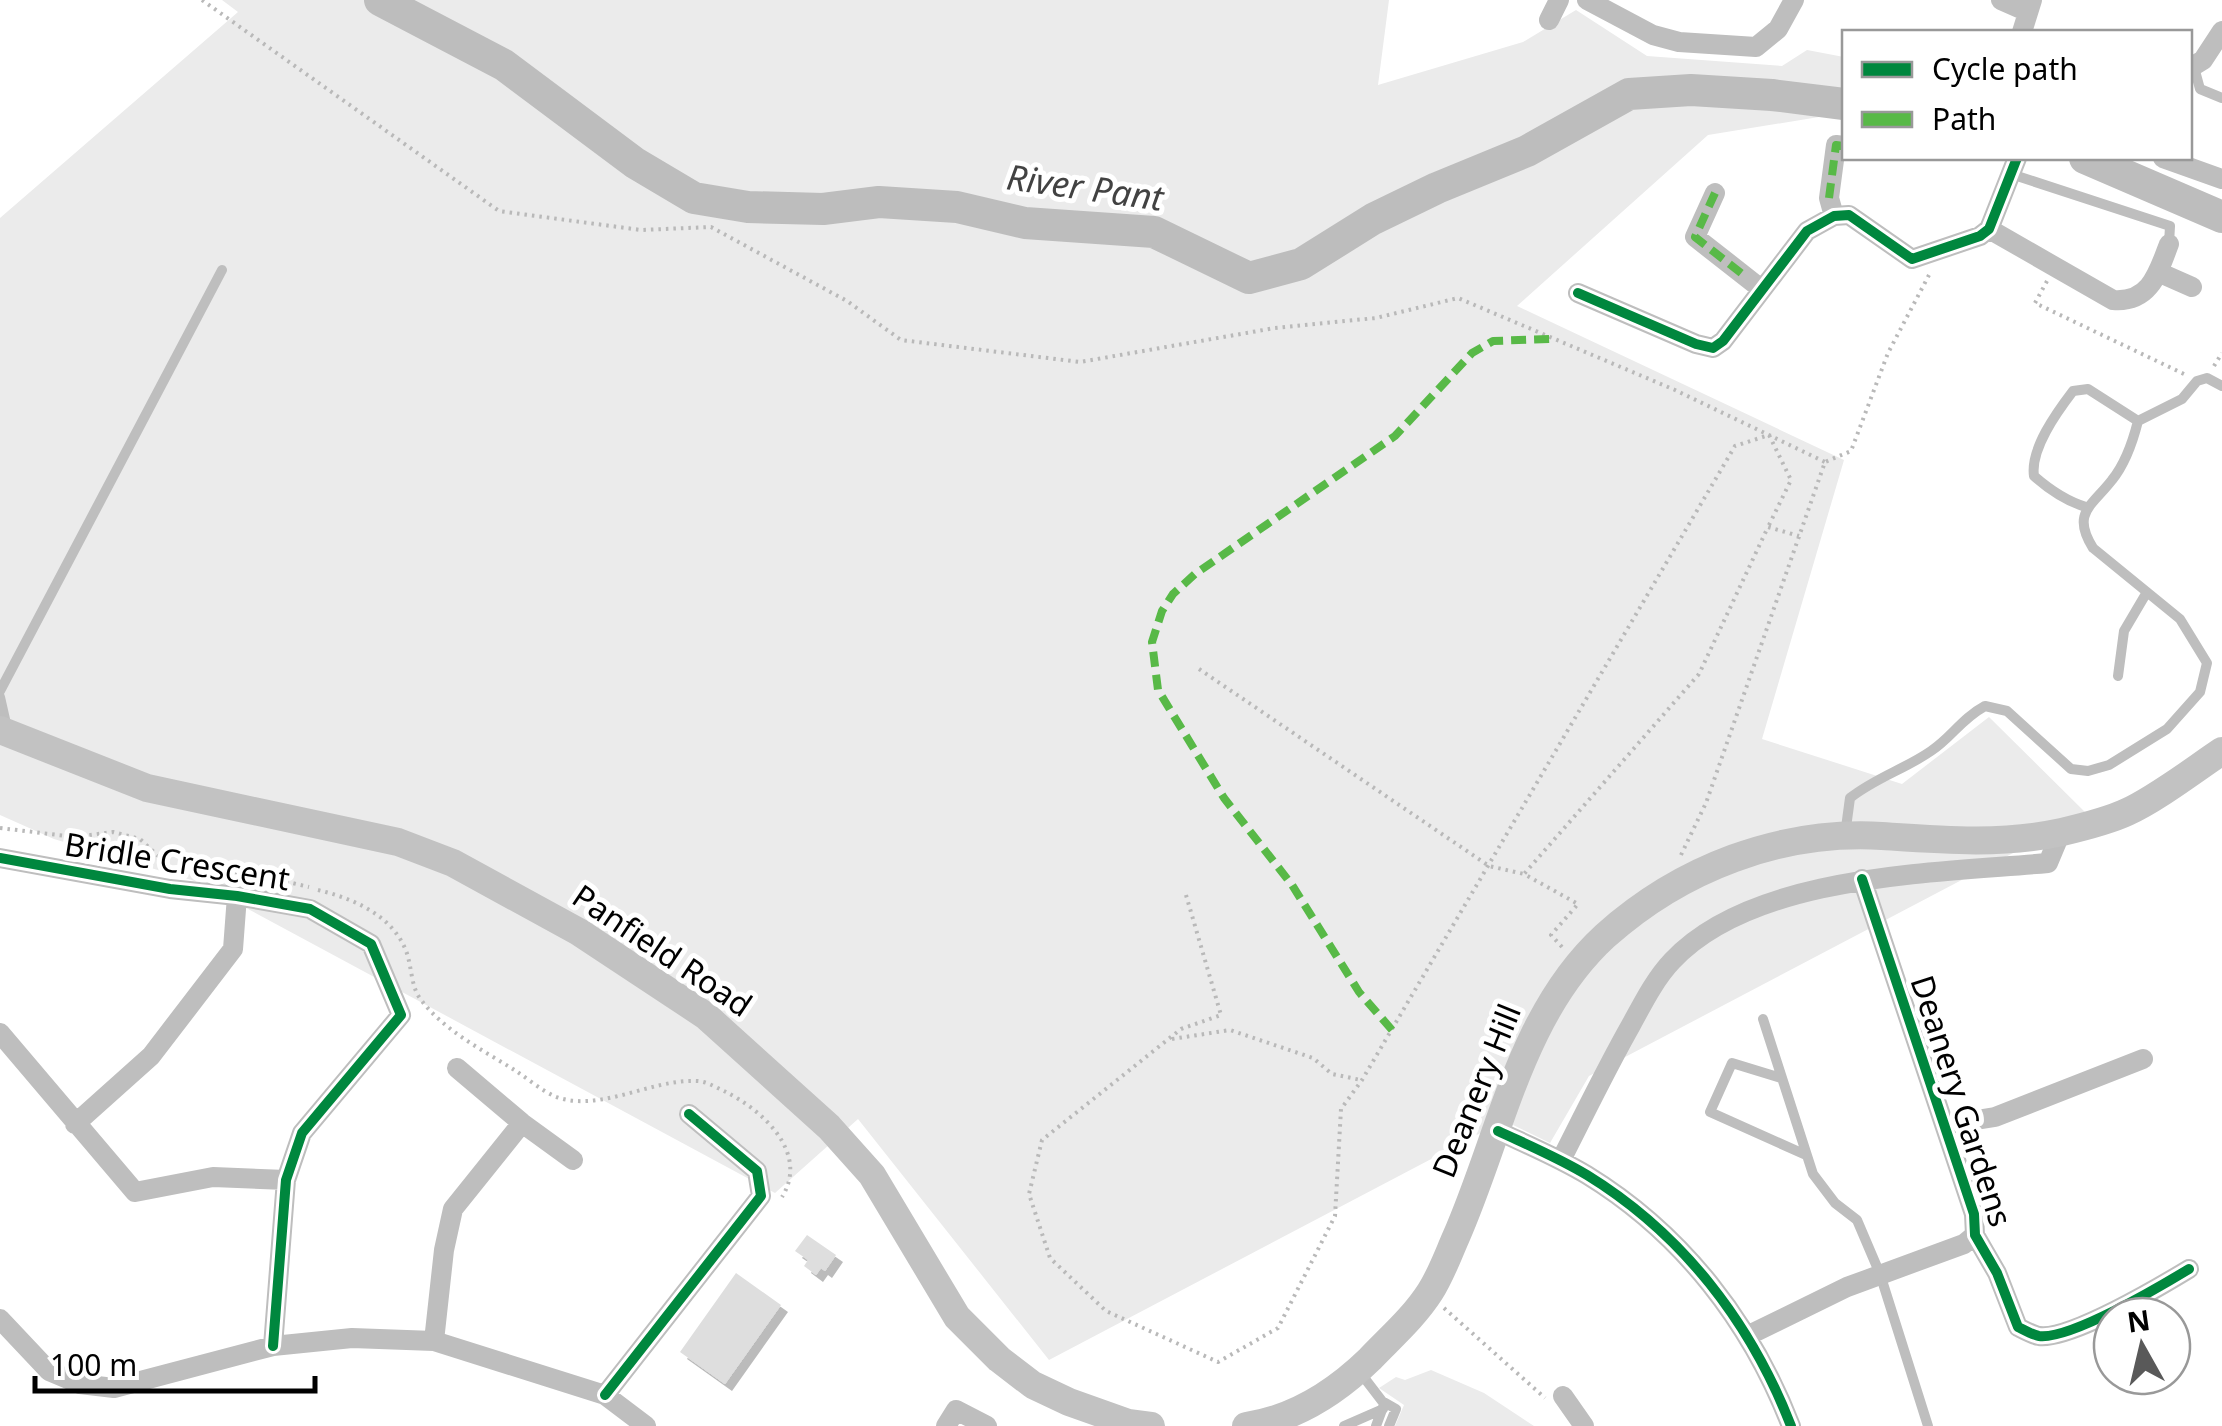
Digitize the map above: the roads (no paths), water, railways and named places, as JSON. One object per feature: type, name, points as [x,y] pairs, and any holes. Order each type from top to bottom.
[{"type":"main road","name":"Panfield Road","points":[[4,732],[147,788],[398,842],[453,863],[579,932],[706,1016],[829,1127],[872,1176],[957,1317],[999,1360],[1033,1385],[1069,1402],[1128,1423],[1151,1426]]},
{"type":"main road","name":"Deanery Hill","points":[[1246,1426],[1266,1423],[1319,1400],[1358,1370],[1428,1294],[1466,1214],[1539,1024],[1578,965],[1622,922],[1698,872],[1738,855],[1783,844],[1845,836],[1970,842],[2061,832],[2128,812],[2222,751]]},
{"type":"street","points":[[1549,20],[1559,0]]},
{"type":"street","points":[[1587,0],[1653,34],[1679,42],[1756,47],[1778,29],[1794,0]]},
{"type":"street","points":[[2001,0],[2029,6]]},
{"type":"street","points":[[2192,68],[2203,60],[2222,31]]},
{"type":"street","points":[[1834,216],[1829,198],[1836,146],[1842,146]]},
{"type":"street","points":[[2169,160],[2222,179]]},
{"type":"street","points":[[1578,293],[1696,344],[1714,348],[1723,342],[1760,288],[1807,231],[1834,216],[1849,215],[1912,259],[1950,247],[1989,229],[2015,164]]},
{"type":"street","points":[[1715,193],[1694,236],[1760,288]]},
{"type":"street","points":[[1989,229],[2113,300],[2127,301],[2146,292],[2168,244]]},
{"type":"street","points":[[2158,272],[2192,287]]},
{"type":"street","points":[[1561,1160],[1651,990],[1672,961],[1705,932],[1740,913],[1862,879],[2048,863],[2061,832]]},
{"type":"street","name":"Bridle Crescent","points":[[0,858],[310,909],[371,944],[401,1015],[302,1133],[286,1180],[273,1346]]},
{"type":"street","name":"Deanery Gardens","points":[[1862,879],[1974,1214],[1975,1235],[1997,1273],[2018,1327],[2041,1337],[2115,1312],[2189,1269]]},
{"type":"street","points":[[75,1124],[151,1056],[233,949],[237,896]]},
{"type":"street","points":[[0,1034],[135,1192],[213,1177],[286,1180]]},
{"type":"street","points":[[1944,1125],[2012,1111],[2143,1059]]},
{"type":"street","points":[[457,1068],[573,1160]]},
{"type":"street","points":[[605,1395],[761,1196],[757,1171],[689,1114]]},
{"type":"street","points":[[434,1342],[444,1250],[453,1210],[522,1123]]},
{"type":"street","points":[[1498,1131],[1561,1160],[1607,1188],[1675,1243],[1748,1336],[1773,1380],[1790,1426]]},
{"type":"street","name":"Deanery Gardens","points":[[1748,1336],[1880,1274],[1964,1244],[1975,1235]]},
{"type":"street","points":[[0,1319],[50,1371],[80,1384],[114,1388],[273,1346],[352,1338],[434,1342],[605,1395],[639,1425]]},
{"type":"street","points":[[1556,1400],[1584,1426]]},
{"type":"street","points":[[946,1426],[956,1410],[987,1426]]},
{"type":"lane","points":[[2192,68],[2200,89],[2222,98]]},
{"type":"lane","points":[[2015,164],[2170,226],[2168,244]]},
{"type":"lane","points":[[4,732],[0,694],[222,270]]},
{"type":"lane","points":[[1845,836],[1850,798],[1869,782],[1902,770],[1936,748],[1964,718],[1985,706],[2007,711],[2071,768],[2088,771],[2109,765],[2166,729],[2200,692],[2208,663],[2180,618],[2093,548],[2084,533],[2086,506],[2114,479],[2138,421],[2182,399],[2197,381],[2207,378],[2222,386]]},
{"type":"lane","points":[[2086,506],[2071,502],[2034,476],[2032,464],[2062,404],[2073,390],[2088,389],[2138,421]]},
{"type":"lane","points":[[2118,676],[2124,631],[2147,592]]},
{"type":"lane","points":[[1762,1019],[1813,1174],[1826,1193],[1858,1220],[1880,1274],[1928,1426]]},
{"type":"lane","points":[[1782,1078],[1732,1063],[1710,1112],[1806,1156]]},
{"type":"lane","points":[[1358,1370],[1382,1405],[1396,1409],[1389,1426]]},
{"type":"lane","points":[[1344,1426],[1382,1405]]},
{"type":"lane","points":[[1376,1426],[1382,1405]]},
{"type":"waterway","name":"River Pant","points":[[380,0],[504,65],[635,163],[694,198],[748,207],[823,209],[879,202],[957,207],[1025,223],[1154,232],[1249,278],[1301,264],[1373,219],[1527,151],[1629,94],[1691,90],[1842,104]]},
{"type":"waterway","name":"River Pant","points":[[2090,160],[2222,217]]}]
